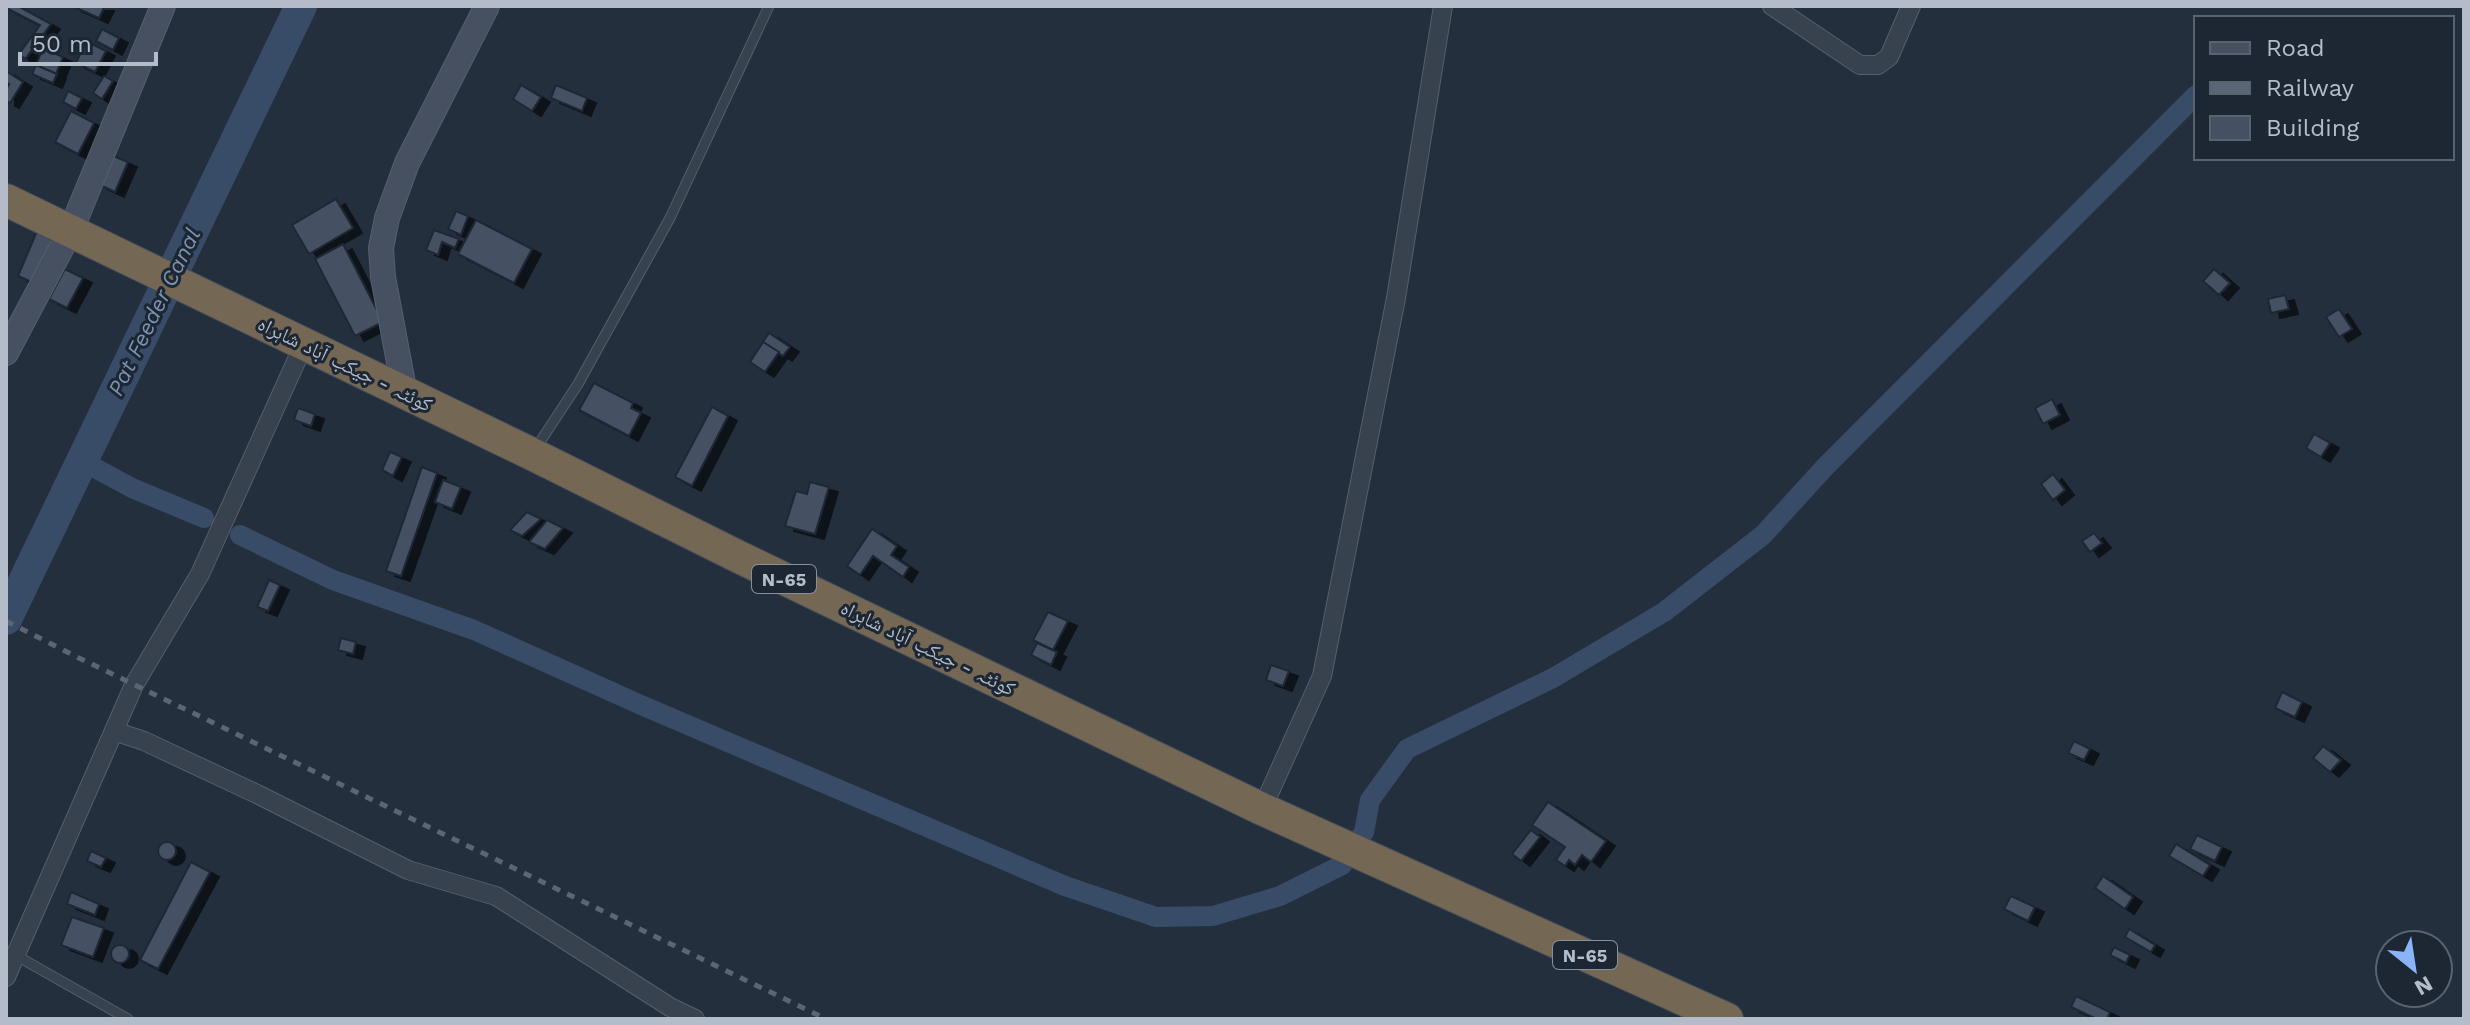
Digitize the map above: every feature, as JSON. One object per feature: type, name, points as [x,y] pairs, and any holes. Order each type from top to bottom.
[{"type":"highway","name":"کوئٹہ - جیکب آباد شاہراہ","points":[[6,200],[1262,809],[1727,1019]]},
{"type":"street","points":[[6,353],[71,230],[163,6]]},
{"type":"street","points":[[405,394],[383,277],[381,248],[387,218],[407,163],[487,6]]},
{"type":"street","points":[[1262,809],[1322,676],[1396,298],[1443,6]]},
{"type":"street","points":[[1772,6],[1860,65],[1878,65],[1889,57],[1911,6]]},
{"type":"street","points":[[6,977],[134,685],[200,574],[304,344]]},
{"type":"street","points":[[114,731],[144,741],[215,774],[408,870],[496,896],[670,1007],[695,1019]]},
{"type":"lane","points":[[532,454],[578,384],[670,218],[769,6]]},
{"type":"lane","points":[[17,956],[128,1019]]},
{"type":"building","points":[[6,6],[18,6],[51,24],[25,59],[19,54],[40,25]]},
{"type":"building","points":[[72,6],[105,6],[99,18]]},
{"type":"building","points":[[102,29],[119,38],[113,50],[96,41]]},
{"type":"building","points":[[86,41],[106,51],[95,72],[76,63]]},
{"type":"building","points":[[43,48],[63,57],[56,74],[36,65]]},
{"type":"building","points":[[36,65],[57,74],[53,83],[32,74]]},
{"type":"building","points":[[6,71],[23,82],[10,103],[6,101],[9,84],[6,82]]},
{"type":"building","points":[[104,76],[113,81],[102,99],[93,93]]},
{"type":"building","points":[[521,85],[541,97],[532,111],[513,99]]},
{"type":"building","points":[[556,85],[587,98],[582,111],[551,98]]},
{"type":"building","points":[[68,91],[82,98],[76,109],[63,102]]},
{"type":"building","points":[[71,111],[94,123],[78,154],[55,142]]},
{"type":"building","points":[[111,155],[128,162],[115,192],[98,184]]},
{"type":"building","points":[[336,199],[353,228],[309,254],[292,225]]},
{"type":"building","points":[[456,211],[468,216],[461,235],[448,229]]},
{"type":"building","points":[[476,220],[532,249],[514,283],[458,254]]},
{"type":"building","points":[[40,224],[56,231],[34,283],[18,276]]},
{"type":"building","points":[[434,230],[459,239],[455,248],[442,242],[438,255],[426,250]]},
{"type":"building","points":[[343,244],[383,322],[355,336],[315,259]]},
{"type":"building","points":[[65,269],[83,278],[67,308],[49,299]]},
{"type":"building","points":[[2214,269],[2230,283],[2219,295],[2203,281]]},
{"type":"building","points":[[2285,295],[2289,309],[2271,313],[2268,299]]},
{"type":"building","points":[[2339,309],[2352,329],[2339,337],[2326,317]]},
{"type":"building","points":[[769,333],[790,347],[783,356],[763,342]]},
{"type":"building","points":[[763,342],[779,352],[765,372],[750,362]]},
{"type":"building","points":[[594,383],[633,403],[631,408],[641,413],[629,436],[579,410]]},
{"type":"building","points":[[2052,399],[2060,415],[2043,424],[2035,408]]},
{"type":"building","points":[[712,407],[728,416],[692,486],[675,477]]},
{"type":"building","points":[[298,408],[315,414],[311,426],[294,420]]},
{"type":"building","points":[[2314,434],[2330,443],[2321,457],[2306,448]]},
{"type":"building","points":[[390,452],[402,457],[393,476],[382,470]]},
{"type":"building","points":[[422,467],[437,473],[401,576],[386,571]]},
{"type":"building","points":[[2053,474],[2065,490],[2053,500],[2041,484]]},
{"type":"building","points":[[443,480],[461,487],[452,509],[435,502]]},
{"type":"building","points":[[810,482],[829,487],[815,534],[785,526],[796,491],[807,494]]},
{"type":"building","points":[[527,512],[541,519],[522,536],[510,530]]},
{"type":"building","points":[[547,520],[563,528],[545,549],[529,542]]},
{"type":"building","points":[[872,529],[897,546],[891,555],[909,567],[903,577],[873,556],[860,575],[847,566]]},
{"type":"building","points":[[2094,533],[2102,543],[2090,552],[2082,541]]},
{"type":"building","points":[[269,580],[280,585],[268,611],[257,607]]},
{"type":"building","points":[[1048,612],[1068,621],[1053,650],[1033,640]]},
{"type":"building","points":[[341,638],[356,642],[353,654],[338,650]]},
{"type":"building","points":[[1037,643],[1057,652],[1051,665],[1031,655]]},
{"type":"building","points":[[1271,665],[1289,671],[1283,686],[1266,680]]},
{"type":"building","points":[[2282,692],[2302,702],[2295,717],[2275,708]]},
{"type":"building","points":[[2074,741],[2090,749],[2084,760],[2068,753]]},
{"type":"building","points":[[2323,746],[2341,760],[2330,772],[2313,758]]},
{"type":"building","points":[[1548,802],[1606,841],[1591,862],[1582,855],[1575,865],[1569,860],[1565,866],[1556,860],[1565,847],[1532,825]]},
{"type":"building","points":[[1531,830],[1540,837],[1521,861],[1512,854]]},
{"type":"building","points":[[2197,835],[2222,847],[2215,861],[2190,849]]},
{"type":"building","points":[[163,842],[171,842],[176,851],[174,858],[163,860],[158,855],[158,847]]},
{"type":"building","points":[[2176,844],[2210,865],[2203,876],[2169,856]]},
{"type":"building","points":[[91,851],[106,858],[101,867],[87,861]]},
{"type":"building","points":[[191,862],[210,872],[158,969],[140,960]]},
{"type":"building","points":[[2103,876],[2133,897],[2125,909],[2095,888]]},
{"type":"building","points":[[71,892],[99,904],[95,915],[67,904]]},
{"type":"building","points":[[2011,896],[2035,907],[2028,921],[2004,909]]},
{"type":"building","points":[[72,917],[104,928],[93,957],[61,945]]},
{"type":"building","points":[[2129,929],[2155,945],[2151,952],[2125,937]]},
{"type":"building","points":[[116,945],[124,945],[129,954],[127,961],[116,963],[111,958],[111,950]]},
{"type":"building","points":[[2114,947],[2130,955],[2126,963],[2110,955]]},
{"type":"building","points":[[2076,996],[2110,1012],[2107,1019],[2097,1019],[2071,1007]]},
{"type":"waterway","name":"Pat Feeder Canal","points":[[6,619],[301,6]]},
{"type":"waterway","points":[[240,535],[333,580],[474,630],[641,705],[1065,886],[1156,917],[1213,916],[1280,896],[1342,865],[1364,832],[1370,800],[1407,749],[1553,678],[1664,612],[1763,535],[1825,467],[2194,97]]},
{"type":"waterway","points":[[82,461],[132,488],[204,518]]},
{"type":"railway","points":[[6,621],[826,1019]]}]
